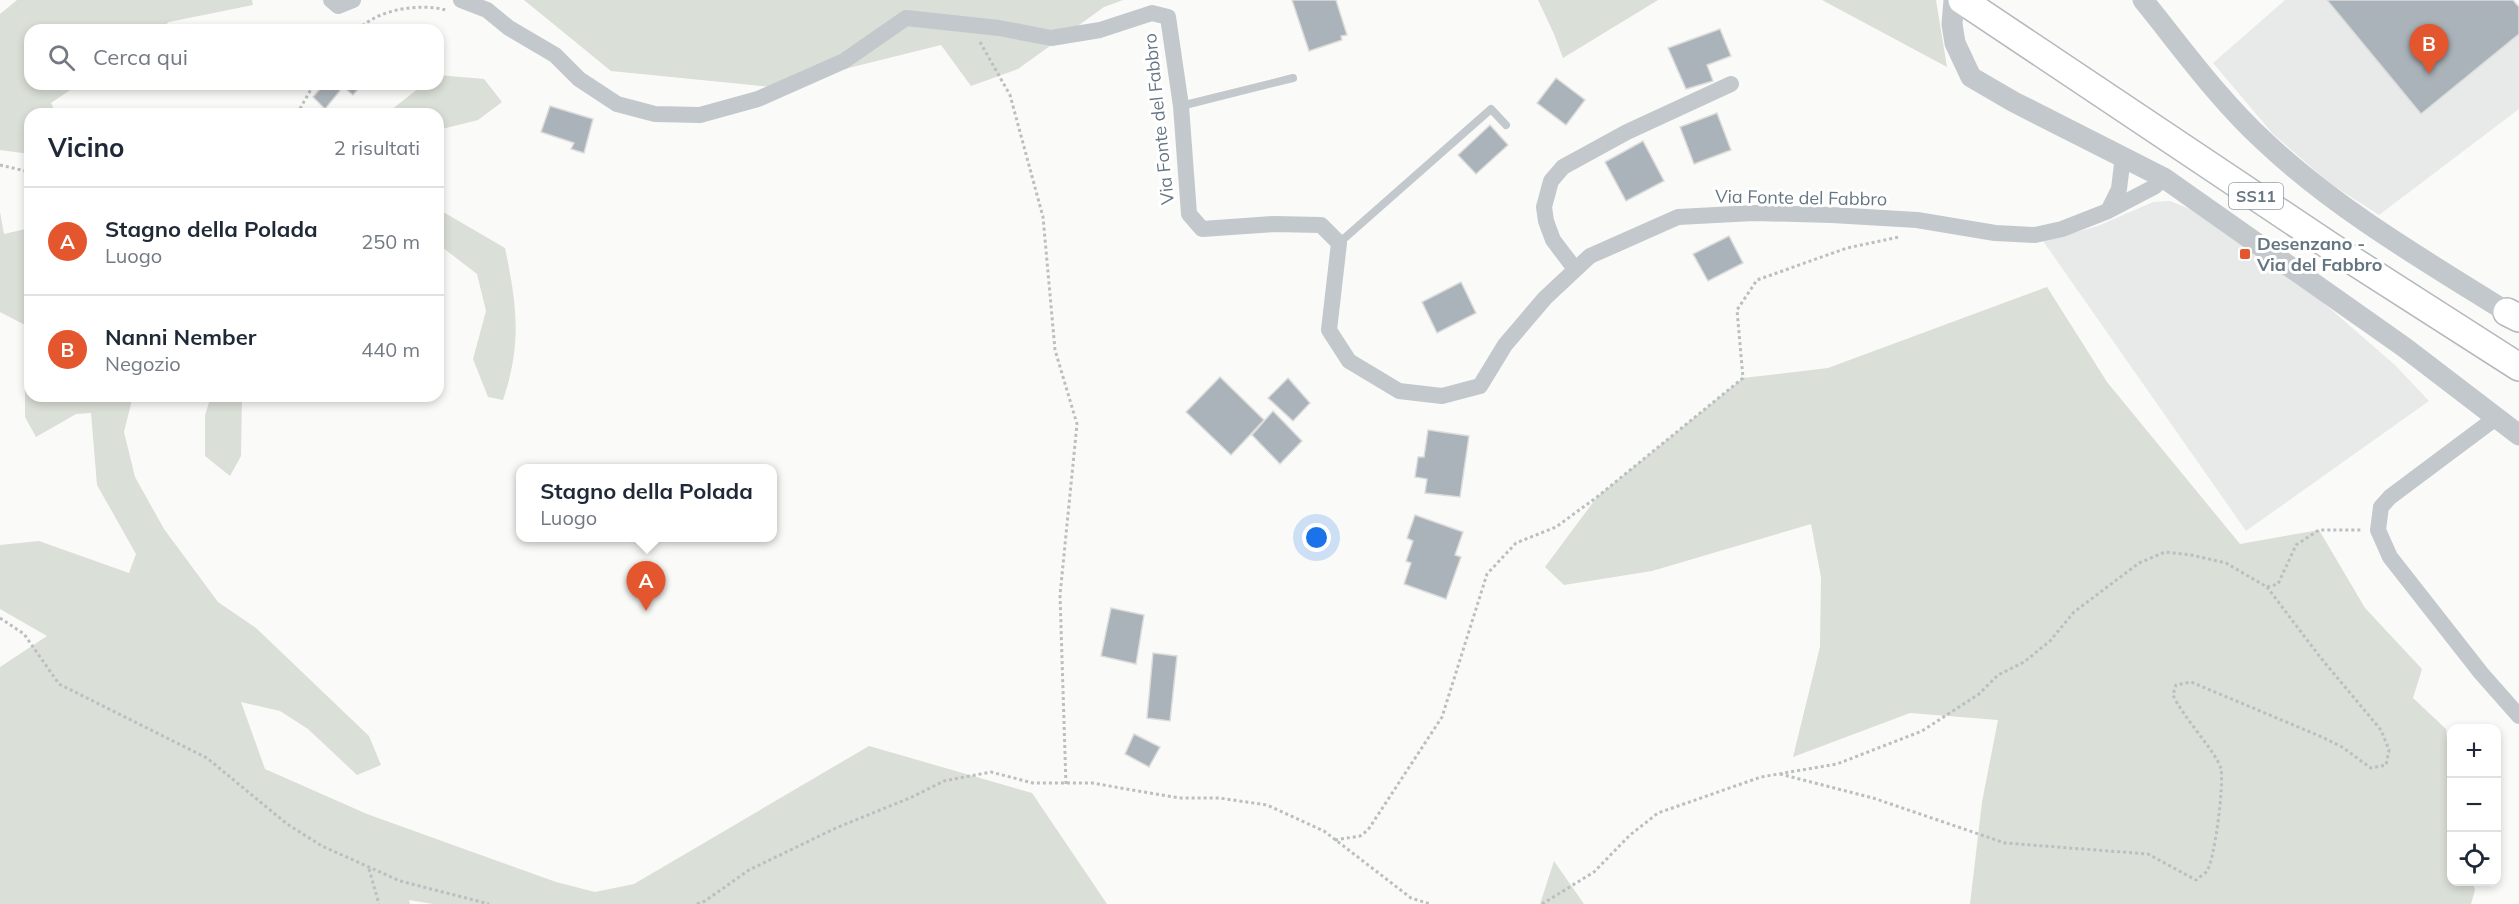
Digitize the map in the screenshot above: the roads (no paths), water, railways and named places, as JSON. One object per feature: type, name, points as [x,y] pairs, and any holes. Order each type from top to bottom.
[{"type":"highway","name":"SS11","points":[[1962,0],[2519,368]]},
{"type":"street","points":[[331,0],[338,6],[353,0]]},
{"type":"street","points":[[1954,0],[1952,24],[1955,43],[1971,77],[2014,102],[2164,178],[2395,340],[2519,435]]},
{"type":"street","points":[[2143,0],[2234,110],[2294,169],[2347,208],[2515,313]]},
{"type":"street","name":"Via Fonte del Fabbro","points":[[456,6],[487,10],[509,28],[555,55],[579,79],[617,104],[655,114],[700,115],[758,99],[844,61],[906,18],[1051,38],[1100,30],[1152,13],[1168,17],[1181,106],[1189,214],[1202,229],[1274,224],[1321,225],[1339,243],[1329,330],[1349,361],[1399,391],[1442,396],[1480,386],[1505,345],[1545,298],[1590,256],[1678,217],[1755,213],[1853,216],[1917,220],[1995,233],[2035,235],[2062,229],[2108,211],[2154,187],[2164,178]]},
{"type":"street","points":[[1575,269],[1553,240],[1546,221],[1544,207],[1551,181],[1563,167],[1627,132],[1731,84]]},
{"type":"street","points":[[2108,211],[2119,189],[2123,156]]},
{"type":"street","points":[[2497,417],[2390,497],[2381,507],[2378,530],[2390,557],[2481,673],[2519,716]]},
{"type":"lane","points":[[1181,106],[1293,78]]},
{"type":"lane","points":[[1339,243],[1491,109],[1506,125]]},
{"type":"place","name":"Nanni Nember","points":[[2429,74]]},
{"type":"place","name":"Desenzano - Via del Fabbro","points":[[2245,254]]},
{"type":"place","name":"Stagno della Polada","points":[[646,611]]}]
